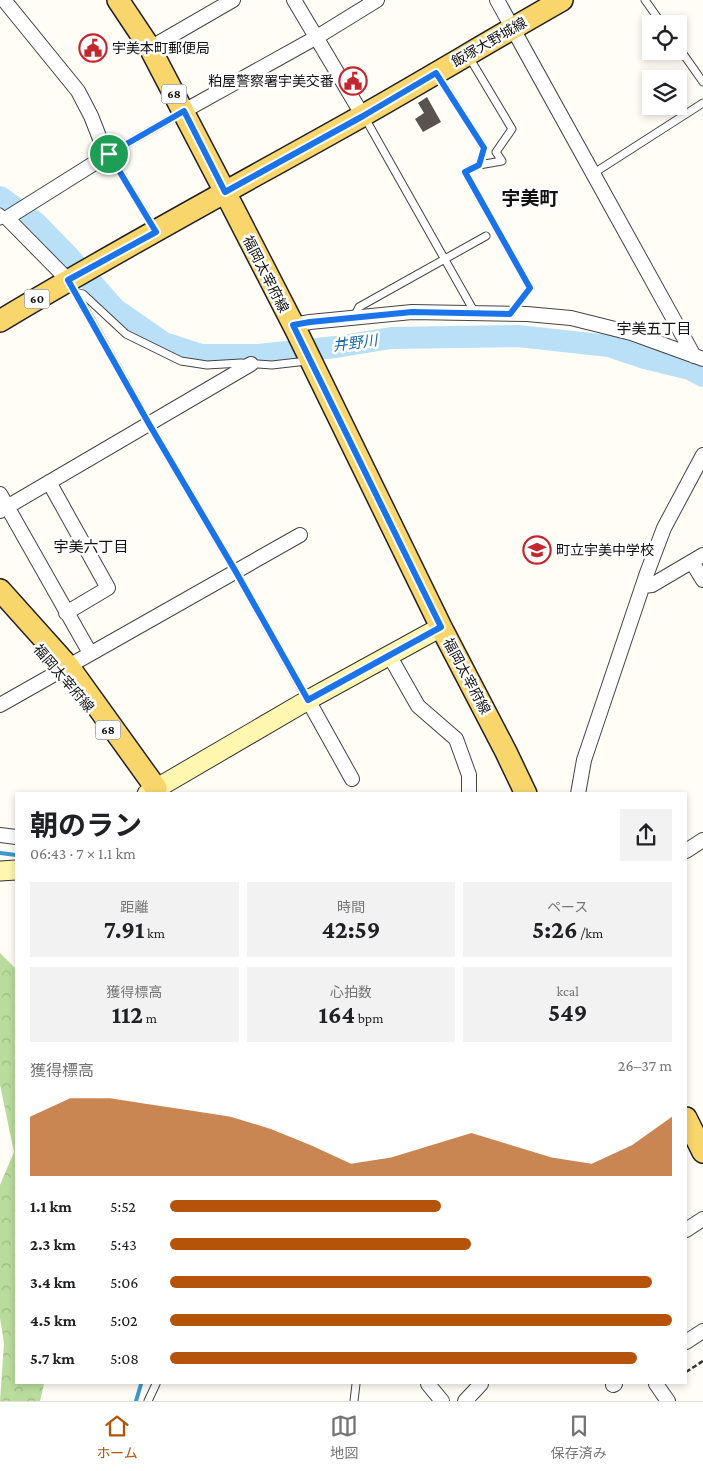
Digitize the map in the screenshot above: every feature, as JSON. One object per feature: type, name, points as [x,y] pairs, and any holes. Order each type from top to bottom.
[{"type":"main road","name":"福岡太宰府線","points":[[118,0],[150,48],[184,111],[525,792]]},
{"type":"main road","name":"飯塚大野城線","points":[[0,321],[73,283],[93,265],[156,232],[363,116],[562,0]]},
{"type":"main road","name":"福岡太宰府線","points":[[0,590],[65,669],[151,791]]},
{"type":"main road","name":"福岡太宰府線","points":[[0,609],[65,669]]},
{"type":"main road","points":[[688,1126],[703,1152]]},
{"type":"street","points":[[4,0],[78,90],[102,144],[109,154],[38,199],[5,216],[73,283]]},
{"type":"street","points":[[150,48],[233,0]]},
{"type":"street","points":[[294,0],[363,116]]},
{"type":"street","points":[[184,111],[317,37],[377,0]]},
{"type":"street","points":[[497,0],[699,358]]},
{"type":"street","points":[[294,328],[354,317],[412,312],[528,314],[571,318],[632,333],[699,358]]},
{"type":"street","points":[[4,509],[251,364]]},
{"type":"street","points":[[578,792],[584,760],[664,528],[703,455]]},
{"type":"street","points":[[49,482],[108,588],[66,613]]},
{"type":"street","points":[[0,494],[4,509],[90,654]]},
{"type":"street","points":[[0,705],[300,535]]},
{"type":"street","points":[[643,586],[652,585],[698,558],[703,580]]},
{"type":"street","points":[[151,791],[308,700],[441,627]]},
{"type":"street","points":[[389,656],[418,706],[456,739],[469,775],[469,792]]},
{"type":"street","points":[[308,700],[352,779]]},
{"type":"street","points":[[0,835],[15,837]]},
{"type":"street","points":[[687,850],[703,840]]},
{"type":"street","points":[[687,1229],[703,1219]]},
{"type":"street","points":[[687,1340],[703,1331]]},
{"type":"street","points":[[428,1384],[442,1401]]},
{"type":"street","points":[[465,1401],[481,1384]]},
{"type":"street","points":[[656,1384],[668,1401]]},
{"type":"lane","points":[[645,0],[656,15]]},
{"type":"lane","points":[[468,54],[512,129],[496,152],[502,161],[479,165],[465,172],[530,288],[510,314]]},
{"type":"lane","points":[[687,59],[703,82]]},
{"type":"lane","points":[[436,73],[484,148],[479,165]]},
{"type":"lane","points":[[594,173],[703,103]]},
{"type":"lane","points":[[156,232],[109,154],[184,111]]},
{"type":"lane","points":[[363,116],[476,314]]},
{"type":"lane","points":[[354,317],[359,307],[486,236]]},
{"type":"lane","points":[[73,283],[126,334],[181,361],[207,365],[272,365],[310,360]]},
{"type":"lane","points":[[73,283],[149,424],[236,572],[308,700]]},
{"type":"lane","points":[[148,1401],[156,1384]]},
{"type":"lane","points":[[354,1401],[356,1384]]},
{"type":"path","points":[[687,1371],[703,1361]]},
{"type":"green space","points":[[0,953],[15,968],[15,1384],[44,1384],[40,1401],[0,1401],[4,1343],[0,1318],[0,1185],[14,1152],[0,1085]]},
{"type":"building","points":[[427,97],[441,122],[423,132],[415,119],[424,113],[418,103]]},
{"type":"waterway","name":"井野川","points":[[0,197],[36,223],[115,309],[164,343],[201,355],[258,355],[336,347],[391,338],[518,336],[609,346],[645,358],[690,369],[703,376]]},
{"type":"waterway","points":[[0,853],[15,855]]},
{"type":"waterway","points":[[136,1401],[141,1384]]},
{"type":"place","name":"宇美本町郵便局","points":[[93,48]]},
{"type":"place","name":"粕屋警察署宇美交番","points":[[353,81]]},
{"type":"place","name":"町立宇美中学校","points":[[537,550]]},
{"type":"district","name":"宇美町","points":[[530,198]]},
{"type":"district","name":"宇美五丁目","points":[[654,329]]},
{"type":"district","name":"宇美六丁目","points":[[91,547]]},
{"type":"route","points":[[436,73],[484,148],[479,165],[465,172],[530,288],[510,314],[412,312],[293,325],[441,627],[308,700],[68,280],[156,232],[109,154],[184,111],[225,192],[363,116],[436,73]]}]
